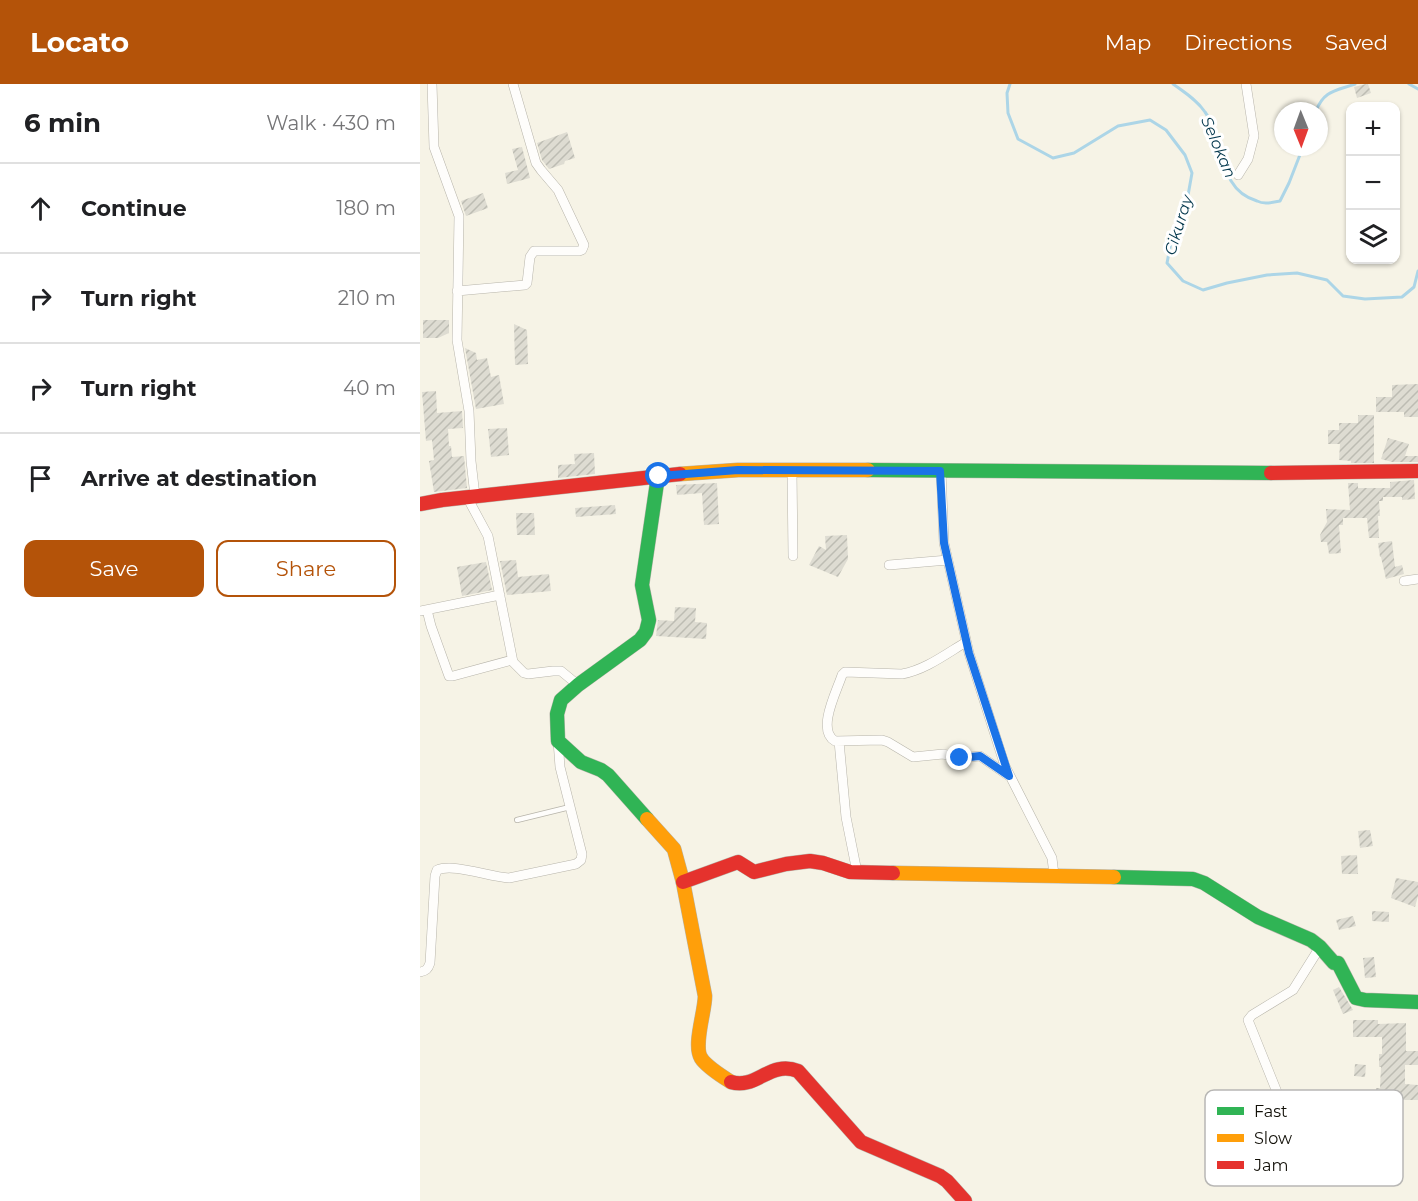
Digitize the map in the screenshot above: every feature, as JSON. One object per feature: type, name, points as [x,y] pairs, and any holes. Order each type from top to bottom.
[{"type":"street","points":[[432,84],[434,147],[459,216],[457,346],[469,411],[471,497],[488,536],[514,664],[524,673],[561,671],[578,685]]},
{"type":"street","points":[[457,291],[525,285],[530,257],[534,251],[579,251],[584,248],[558,190],[536,163],[513,84]]},
{"type":"street","points":[[1238,175],[1248,159],[1254,136],[1246,84]]},
{"type":"street","points":[[420,504],[658,476],[738,470],[1290,473],[1418,471]]},
{"type":"street","points":[[792,471],[793,556]]},
{"type":"street","points":[[940,471],[944,543],[966,642],[1009,776],[1052,858],[1054,875]]},
{"type":"street","points":[[420,972],[425,971],[430,963],[437,870],[450,867],[509,878],[578,863],[582,858],[560,767],[558,706],[561,700],[578,685],[640,640],[646,632],[649,624],[642,585],[658,476]]},
{"type":"street","points":[[889,565],[948,560]]},
{"type":"street","points":[[1404,581],[1418,579]]},
{"type":"street","points":[[500,595],[423,610],[449,676],[512,660]]},
{"type":"street","points":[[966,642],[910,673],[843,673],[829,712],[827,732],[830,738],[839,741],[882,740],[913,757],[940,754],[960,758],[980,756],[1009,776]]},
{"type":"street","points":[[558,741],[581,762],[608,775],[674,849],[683,882],[705,996],[706,1007],[699,1047],[704,1061],[730,1082],[739,1084],[781,1068],[792,1068],[798,1071],[861,1142],[940,1176],[965,1201]]},
{"type":"street","points":[[839,741],[846,817],[857,872]]},
{"type":"street","points":[[683,882],[738,862],[752,872],[798,861],[818,862],[845,872],[1199,880],[1258,917],[1307,938],[1320,947],[1334,963],[1338,963],[1356,998],[1418,1002]]},
{"type":"street","points":[[1276,1090],[1248,1020],[1252,1015],[1293,990],[1320,947]]},
{"type":"lane","points":[[517,820],[570,807]]},
{"type":"building","points":[[1368,84],[1371,93],[1357,98],[1354,87]]},
{"type":"building","points":[[567,132],[575,158],[549,169],[542,160],[537,143]]},
{"type":"building","points":[[522,147],[530,178],[507,184],[505,173],[518,170],[512,149]]},
{"type":"building","points":[[483,193],[488,208],[466,216],[461,201]]},
{"type":"building","points":[[423,320],[449,320],[449,333],[438,338],[423,338]]},
{"type":"building","points":[[514,324],[527,330],[528,364],[515,365]]},
{"type":"building","points":[[465,348],[476,353],[477,360],[487,358],[491,377],[499,375],[504,404],[476,409]]},
{"type":"building","points":[[1418,384],[1418,417],[1404,417],[1404,412],[1376,412],[1376,397],[1392,397],[1392,385]]},
{"type":"building","points":[[436,391],[437,413],[462,411],[463,428],[448,429],[449,446],[451,446],[452,457],[464,456],[467,488],[434,492],[429,461],[434,460],[432,440],[426,441],[422,392]]},
{"type":"building","points":[[1358,415],[1374,415],[1374,463],[1351,463],[1351,461],[1339,460],[1340,444],[1328,444],[1328,430],[1339,430],[1339,423],[1358,423]]},
{"type":"building","points":[[507,428],[509,455],[491,457],[488,429]]},
{"type":"building","points":[[1388,438],[1409,444],[1405,456],[1418,456],[1418,462],[1392,462],[1381,459]]},
{"type":"building","points":[[594,453],[595,474],[558,478],[558,465],[575,464],[574,454]]},
{"type":"building","points":[[1414,480],[1415,499],[1402,500],[1402,497],[1383,497],[1383,501],[1379,501],[1379,538],[1369,538],[1367,518],[1343,518],[1343,525],[1339,525],[1341,553],[1329,554],[1327,542],[1321,542],[1320,535],[1327,522],[1326,509],[1350,510],[1348,483],[1358,483],[1358,488],[1390,488],[1390,482]]},
{"type":"building","points":[[717,483],[719,524],[704,525],[702,493],[677,495],[676,485]]},
{"type":"building","points":[[615,505],[616,514],[576,517],[575,508]]},
{"type":"building","points":[[516,513],[534,513],[535,535],[517,535]]},
{"type":"building","points":[[847,535],[848,559],[838,577],[809,565],[819,546],[826,550],[825,536]]},
{"type":"building","points":[[1392,541],[1395,567],[1402,565],[1404,574],[1386,579],[1378,543]]},
{"type":"building","points":[[516,560],[518,577],[549,574],[551,591],[507,595],[500,561]]},
{"type":"building","points":[[486,562],[492,590],[462,596],[457,567]]},
{"type":"building","points":[[675,607],[696,608],[695,622],[707,623],[706,639],[656,636],[658,620],[674,621]]},
{"type":"building","points":[[1370,830],[1373,846],[1360,848],[1358,831]]},
{"type":"building","points":[[1357,855],[1358,874],[1342,874],[1341,856]]},
{"type":"building","points":[[1396,878],[1418,882],[1415,907],[1391,898]]},
{"type":"building","points":[[1372,911],[1389,912],[1389,922],[1372,921]]},
{"type":"building","points":[[1353,916],[1356,926],[1339,930],[1336,920]]},
{"type":"building","points":[[1374,957],[1376,977],[1365,978],[1363,958]]},
{"type":"building","points":[[1339,987],[1353,1010],[1343,1014],[1333,990]]},
{"type":"building","points":[[1353,1020],[1378,1020],[1378,1024],[1406,1023],[1406,1051],[1418,1051],[1418,1065],[1405,1065],[1405,1084],[1418,1085],[1418,1100],[1403,1100],[1403,1090],[1376,1090],[1376,1088],[1380,1088],[1379,1054],[1382,1054],[1382,1037],[1353,1037]]},
{"type":"building","points":[[1355,1064],[1366,1065],[1365,1077],[1354,1076]]},
{"type":"waterway","name":"Cikuray","points":[[1010,84],[1007,93],[1008,113],[1018,139],[1053,158],[1074,153],[1118,126],[1150,120],[1166,130],[1185,155],[1192,173],[1187,201],[1173,232],[1167,263],[1183,281],[1203,290],[1267,275],[1297,273],[1327,280],[1343,296],[1365,299],[1402,297],[1414,287],[1418,271]]},
{"type":"waterway","name":"Selokan","points":[[1173,84],[1205,112],[1212,124],[1228,175],[1244,195],[1263,203],[1280,201],[1300,156]]},
{"type":"waterway","name":"Selokan","points":[[1321,102],[1336,90],[1355,84]]},
{"type":"waterway","name":"Selokan","points":[[1409,84],[1418,89]]},
{"type":"traffic: fast","points":[[868,470],[1271,473]]},
{"type":"traffic: fast","points":[[647,819],[608,775],[581,762],[558,741],[557,714],[561,700],[640,640],[646,632],[649,620],[642,585],[658,476]]},
{"type":"traffic: fast","points":[[1114,877],[1193,879],[1204,883],[1258,917],[1311,940],[1334,963],[1338,963],[1356,998],[1418,1002]]},
{"type":"traffic: slow","points":[[680,474],[738,470],[868,470]]},
{"type":"traffic: slow","points":[[647,819],[674,849],[683,882],[705,996],[699,1052],[707,1064],[731,1082]]},
{"type":"traffic: slow","points":[[893,873],[1114,877]]},
{"type":"traffic: jam","points":[[1271,473],[1418,471]]},
{"type":"traffic: jam","points":[[420,504],[680,474]]},
{"type":"traffic: jam","points":[[683,882],[738,862],[754,872],[810,861],[850,872],[893,873]]},
{"type":"traffic: jam","points":[[731,1082],[748,1082],[779,1069],[798,1071],[861,1142],[940,1176],[965,1201]]},
{"type":"route","points":[[659,476],[738,470],[940,471],[944,543],[969,653],[1009,776],[980,756],[960,758]]}]
